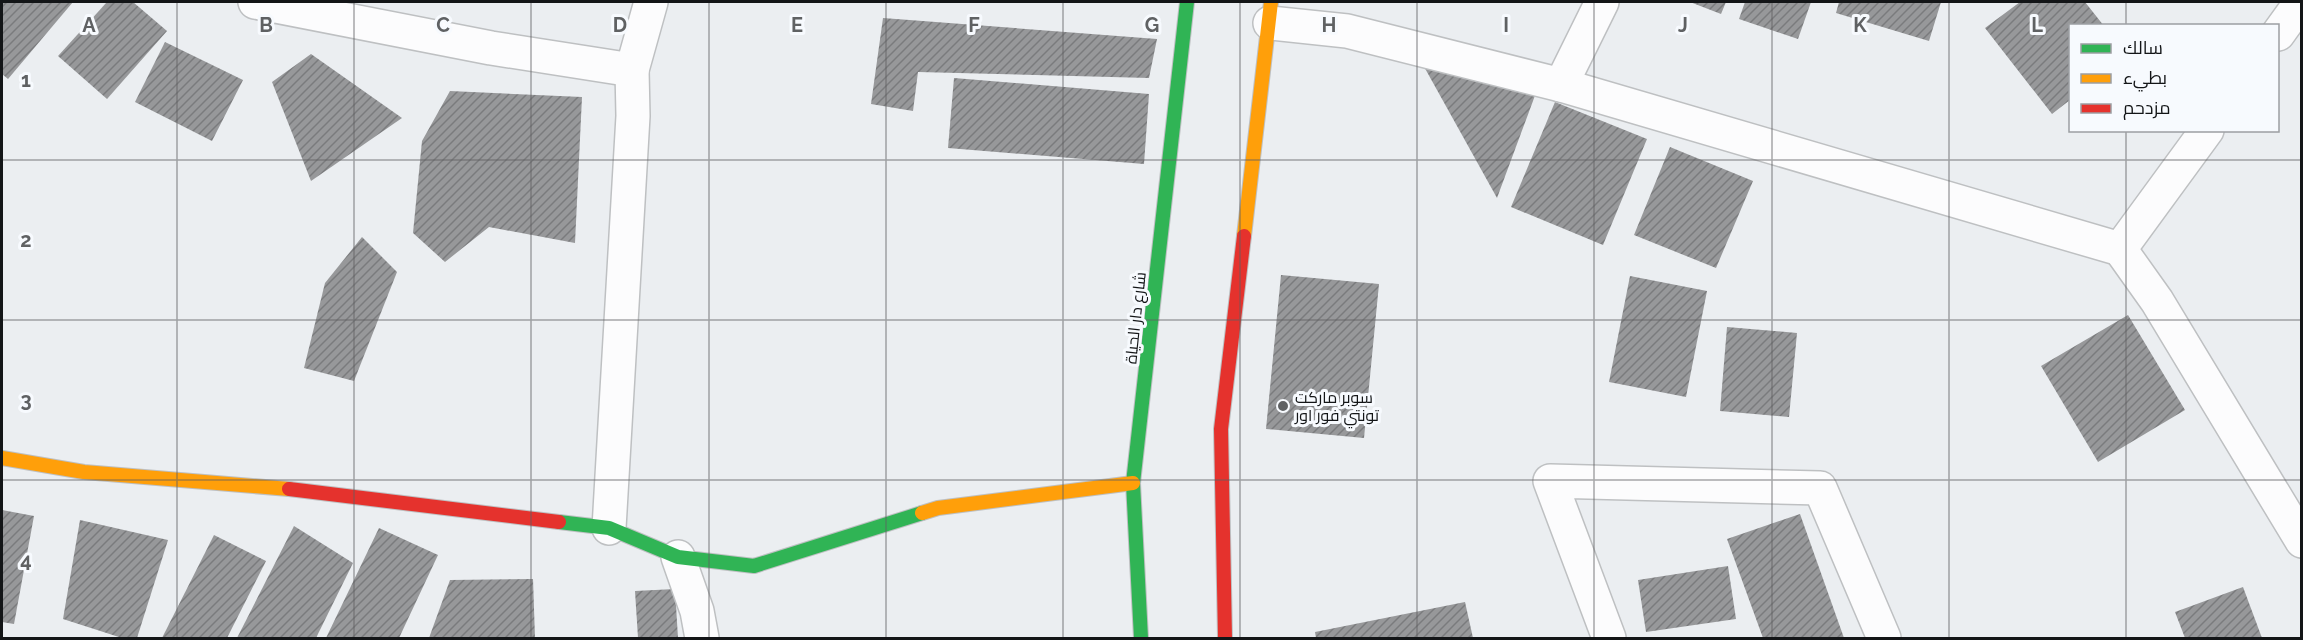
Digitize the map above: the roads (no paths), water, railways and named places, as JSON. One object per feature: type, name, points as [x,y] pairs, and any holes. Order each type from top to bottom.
[{"type":"main road","name":"شارع دار الحياة","points":[[1141,639],[1133,483],[1187,2]]},
{"type":"main road","points":[[1225,639],[1221,429],[1271,12]]},
{"type":"main road","points":[[2,458],[84,472],[320,492],[609,528],[678,557],[754,566],[939,508],[1133,483]]},
{"type":"street","points":[[255,2],[491,48],[632,70]]},
{"type":"street","points":[[609,528],[633,116],[632,70],[651,2]]},
{"type":"street","points":[[1561,85],[1602,2]]},
{"type":"street","points":[[2279,31],[2301,2]]},
{"type":"street","points":[[1271,12],[1561,85],[2120,249],[2163,311],[2301,541]]},
{"type":"street","points":[[2120,249],[2206,132]]},
{"type":"street","points":[[1609,639],[1550,482],[1820,488],[1884,639]]},
{"type":"street","points":[[678,557],[697,611],[702,639]]},
{"type":"place","name":"سوبر ماركت تونتي فور اور","points":[[1283,406]]}]
